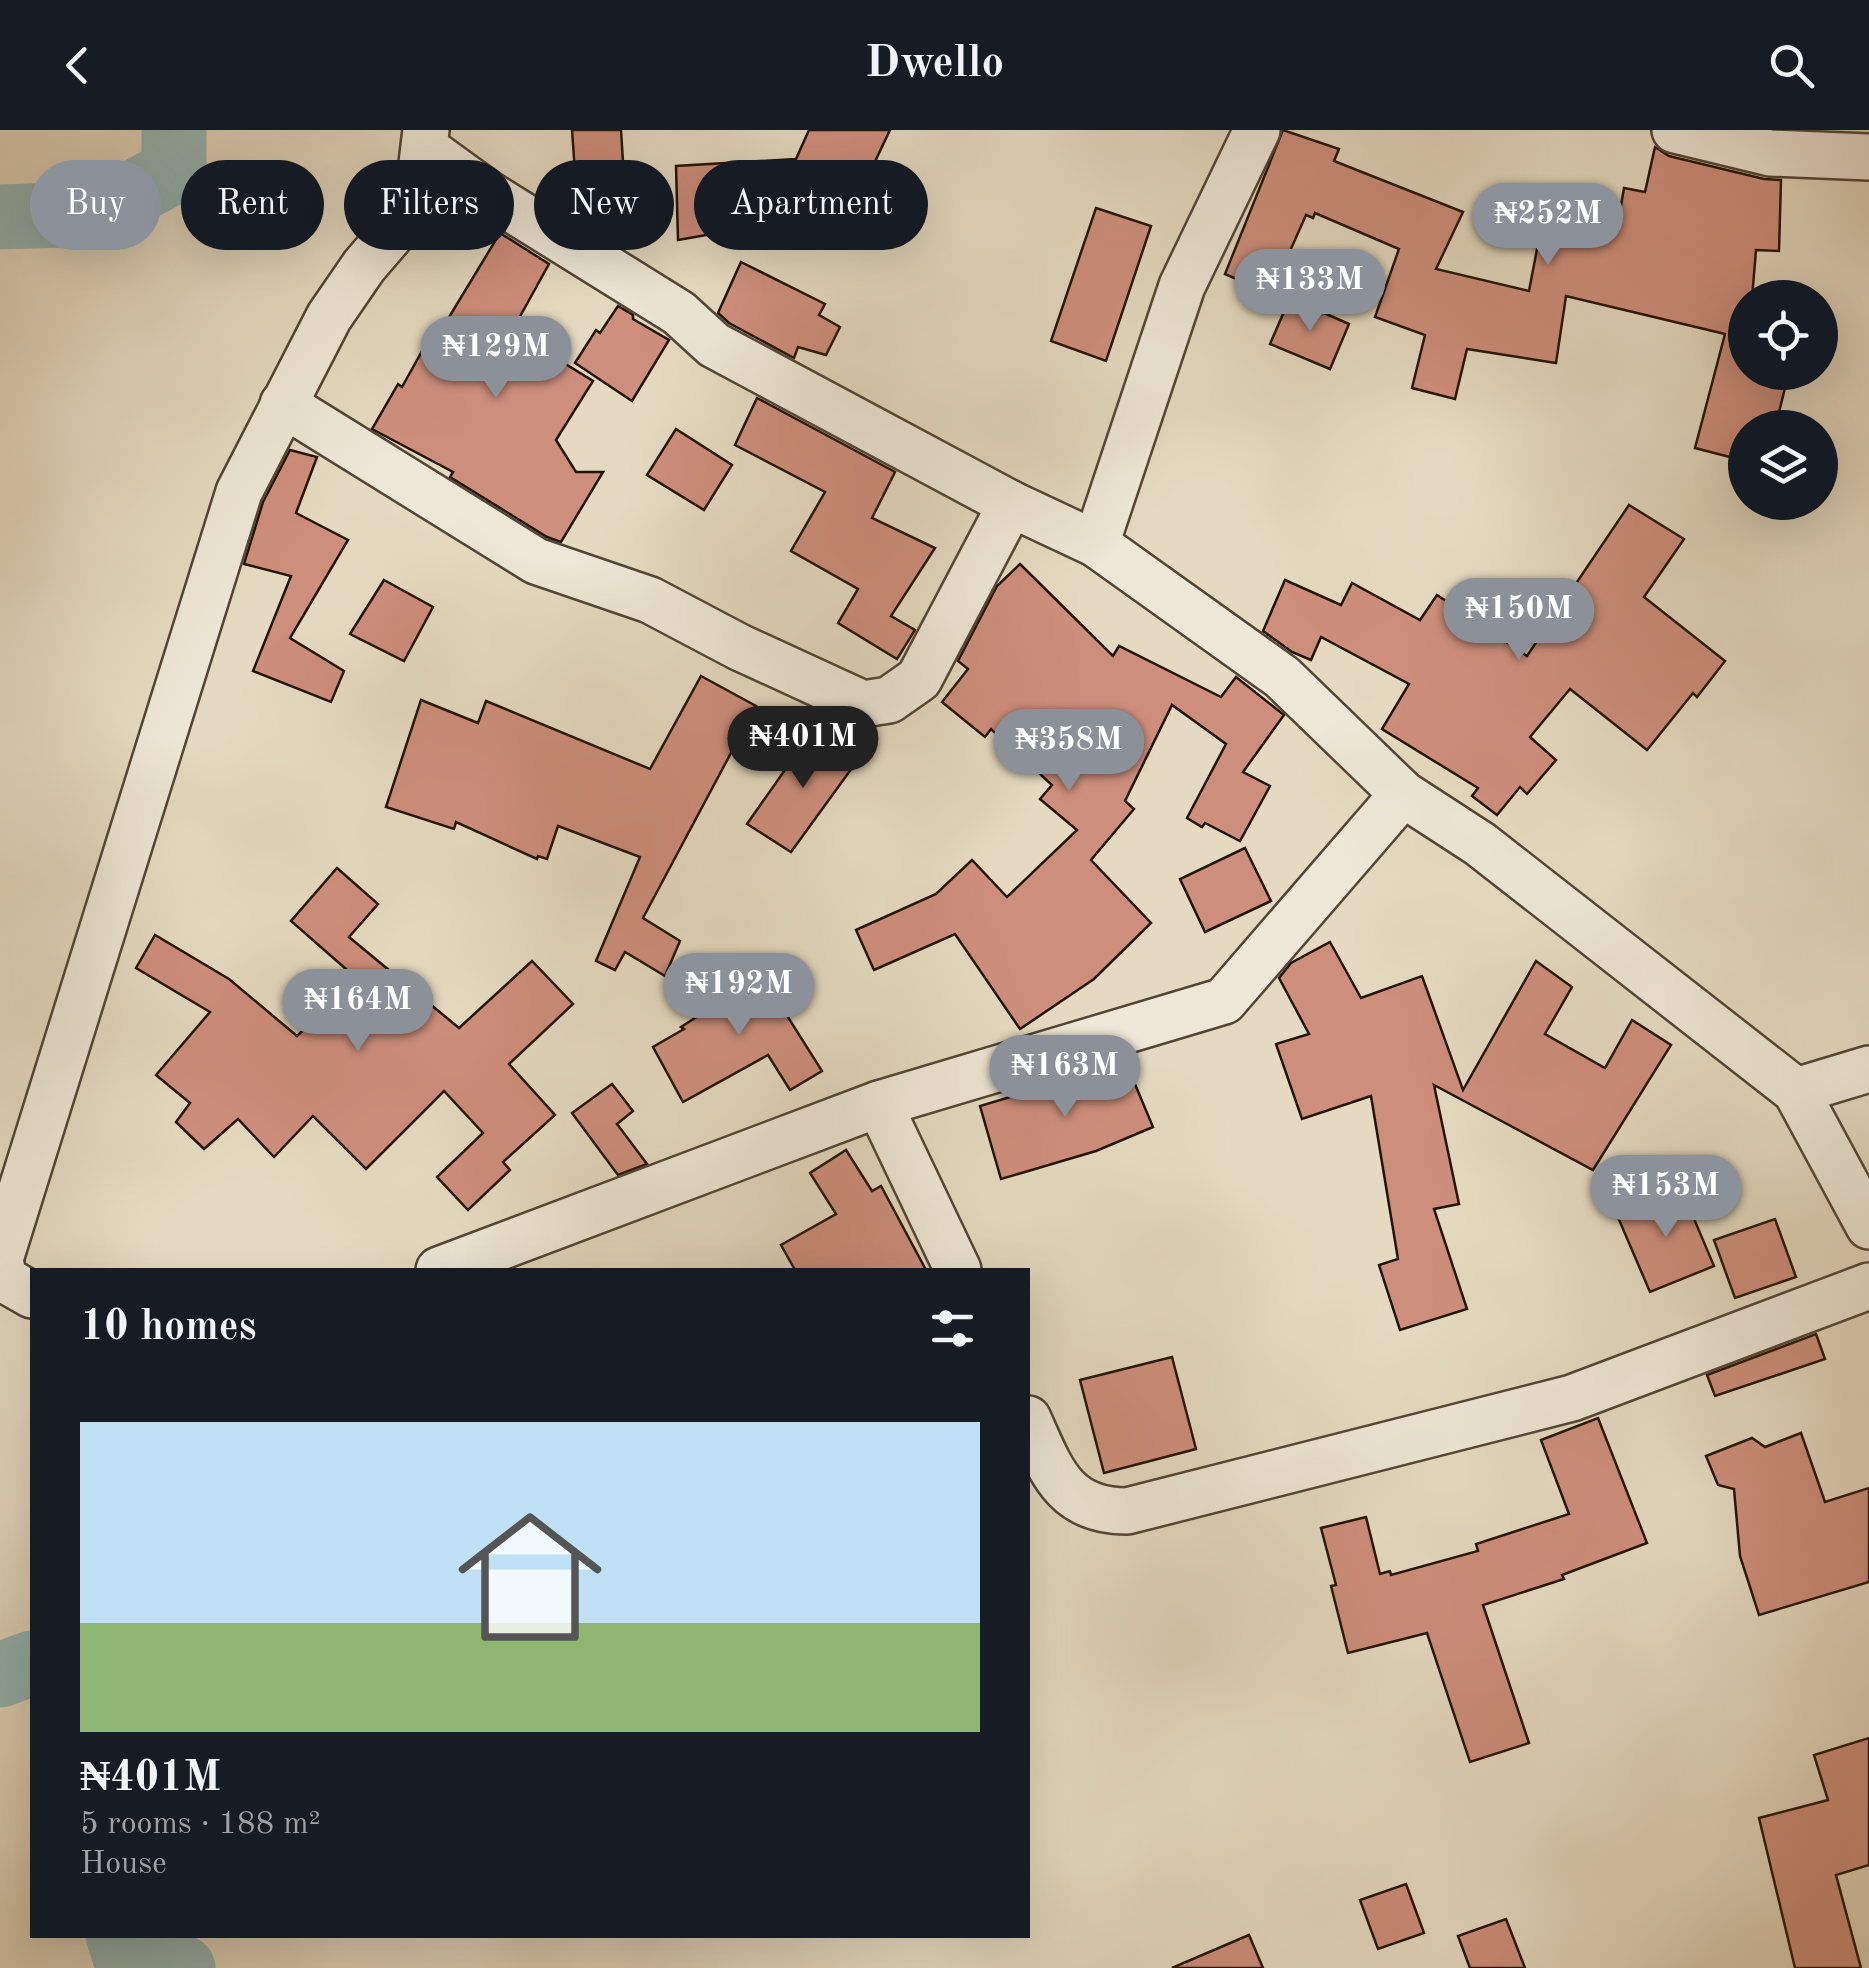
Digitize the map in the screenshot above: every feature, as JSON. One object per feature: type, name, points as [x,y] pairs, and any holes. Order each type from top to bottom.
[{"type":"street","points":[[1096,544],[1182,286],[1257,130]]},
{"type":"street","points":[[1675,130],[1770,154],[1869,158]]},
{"type":"street","points":[[30,1294],[4,1279],[0,1260],[239,492],[329,317],[364,266],[401,223],[420,188],[426,140]]},
{"type":"street","points":[[426,140],[488,194],[680,313],[714,345],[1012,504],[1096,544],[1282,677],[1403,794],[1480,844],[1796,1091],[1869,1226]]},
{"type":"street","points":[[283,404],[536,561],[650,600],[863,704],[889,700],[919,679],[1012,504]]},
{"type":"street","points":[[444,1268],[879,1104],[1224,1001],[1403,794]]},
{"type":"street","points":[[1796,1091],[1869,1069]]},
{"type":"street","points":[[879,1104],[957,1268]]},
{"type":"street","points":[[1030,1424],[1056,1481],[1097,1511],[1126,1511],[1572,1398],[1869,1286]]},
{"type":"building","points":[[572,130],[621,130],[623,160],[574,160]]},
{"type":"building","points":[[809,130],[890,130],[876,160],[779,160],[796,159]]},
{"type":"building","points":[[1283,130],[1339,149],[1334,161],[1463,212],[1436,269],[1529,291],[1547,197],[1620,211],[1624,188],[1645,192],[1655,147],[1669,156],[1781,180],[1779,251],[1756,250],[1754,280],[1728,280],[1728,390],[1784,390],[1780,410],[1728,410],[1728,457],[1695,448],[1725,334],[1566,296],[1556,363],[1467,349],[1455,399],[1412,388],[1425,335],[1375,317],[1399,249],[1315,213],[1313,218],[1306,215],[1271,294],[1225,274]]},
{"type":"building","points":[[694,165],[694,237],[678,240],[676,166]]},
{"type":"building","points":[[1096,208],[1151,226],[1106,361],[1051,341]]},
{"type":"building","points":[[514,242],[549,264],[512,331],[593,381],[556,440],[576,472],[603,472],[561,542],[450,477],[453,472],[372,429],[426,344],[431,347],[490,250],[514,250]]},
{"type":"building","points":[[741,262],[825,304],[819,315],[840,327],[826,355],[798,347],[794,358],[729,323],[718,313]]},
{"type":"building","points":[[1290,298],[1349,324],[1330,369],[1270,344]]},
{"type":"building","points":[[618,306],[669,340],[632,401],[575,363],[596,330],[600,333]]},
{"type":"building","points":[[757,398],[895,472],[872,518],[935,548],[891,616],[915,630],[897,659],[838,623],[858,589],[791,551],[825,492],[735,445]]},
{"type":"building","points":[[676,429],[732,465],[704,510],[647,475]]},
{"type":"building","points":[[290,450],[317,457],[296,513],[348,540],[290,638],[344,671],[331,702],[253,671],[291,576],[244,564],[263,502]]},
{"type":"building","points":[[1629,505],[1684,539],[1644,597],[1725,661],[1647,750],[1570,689],[1530,737],[1556,760],[1527,794],[1520,787],[1497,815],[1472,796],[1478,788],[1382,729],[1409,684],[1321,637],[1311,660],[1263,631],[1285,580],[1341,605],[1352,583],[1420,620],[1437,595],[1527,656]]},
{"type":"building","points":[[1020,564],[1113,656],[1119,646],[1221,697],[1236,677],[1284,715],[1243,772],[1270,786],[1240,841],[1187,818],[1226,744],[1172,705],[1125,801],[1134,809],[1091,860],[1151,923],[1094,979],[1020,1029],[955,934],[874,970],[856,930],[936,894],[972,860],[1007,897],[1077,830],[1040,799],[1052,785],[991,729],[985,737],[942,702],[968,669],[958,661],[997,586]]},
{"type":"building","points":[[384,580],[433,607],[404,661],[350,634]]},
{"type":"building","points":[[701,676],[756,706],[643,918],[680,941],[665,976],[625,952],[615,970],[596,961],[640,857],[558,826],[547,859],[537,859],[456,822],[454,829],[386,807],[421,700],[478,723],[486,701],[650,769]]},
{"type":"building","points":[[813,730],[860,757],[791,852],[747,824]]},
{"type":"building","points":[[1245,848],[1271,901],[1205,932],[1180,879]]},
{"type":"building","points":[[337,868],[378,904],[349,937],[459,1028],[532,961],[573,1004],[509,1064],[555,1115],[503,1162],[510,1170],[468,1210],[437,1177],[483,1133],[444,1091],[366,1169],[313,1116],[274,1157],[238,1119],[204,1149],[176,1122],[190,1103],[156,1075],[210,1012],[136,968],[155,935],[229,979],[297,1036],[310,1024],[313,1027],[355,977],[291,921]]},
{"type":"building","points":[[1330,942],[1361,998],[1422,976],[1463,1090],[1536,961],[1572,987],[1545,1034],[1605,1068],[1632,1020],[1671,1045],[1593,1170],[1434,1085],[1459,1204],[1434,1209],[1467,1309],[1400,1330],[1379,1265],[1398,1259],[1371,1096],[1302,1119],[1276,1044],[1309,1034],[1279,978],[1291,963]]},
{"type":"building","points":[[772,959],[799,1006],[786,1014],[822,1071],[790,1090],[768,1055],[683,1102],[653,1047],[751,982],[748,975]]},
{"type":"building","points":[[1124,1058],[1153,1127],[1096,1151],[1001,1179],[980,1106]]},
{"type":"building","points":[[612,1084],[633,1111],[617,1124],[647,1164],[618,1175],[572,1113]]},
{"type":"building","points":[[846,1150],[872,1191],[881,1186],[925,1268],[794,1268],[781,1245],[836,1214],[810,1173]]},
{"type":"building","points":[[1681,1188],[1714,1266],[1650,1292],[1617,1215]]},
{"type":"building","points":[[1775,1219],[1796,1277],[1735,1298],[1714,1240]]},
{"type":"building","points":[[1816,1334],[1825,1359],[1715,1396],[1707,1375]]},
{"type":"building","points":[[1172,1357],[1196,1449],[1104,1473],[1080,1380]]},
{"type":"building","points":[[1598,1418],[1647,1543],[1562,1575],[1564,1579],[1483,1605],[1529,1743],[1470,1762],[1427,1633],[1348,1653],[1321,1528],[1366,1517],[1380,1574],[1390,1571],[1391,1575],[1478,1551],[1476,1544],[1569,1514],[1541,1440]]},
{"type":"building","points":[[1801,1433],[1825,1502],[1869,1488],[1869,1582],[1759,1615],[1740,1556],[1734,1489],[1718,1485],[1706,1456],[1752,1438],[1765,1447]]},
{"type":"building","points":[[1869,1738],[1869,1865],[1836,1875],[1861,1968],[1795,1968],[1759,1818],[1828,1800],[1814,1755]]},
{"type":"building","points":[[1406,1884],[1424,1933],[1378,1949],[1360,1900]]},
{"type":"building","points":[[1506,1919],[1525,1968],[1470,1968],[1458,1936]]},
{"type":"building","points":[[1249,1935],[1263,1968],[1172,1968]]},
{"type":"waterway","points":[[0,217],[94,214],[174,171],[174,130]]},
{"type":"waterway","points":[[0,1675],[30,1664]]},
{"type":"waterway","points":[[119,1938],[124,1954],[183,1968]]}]
